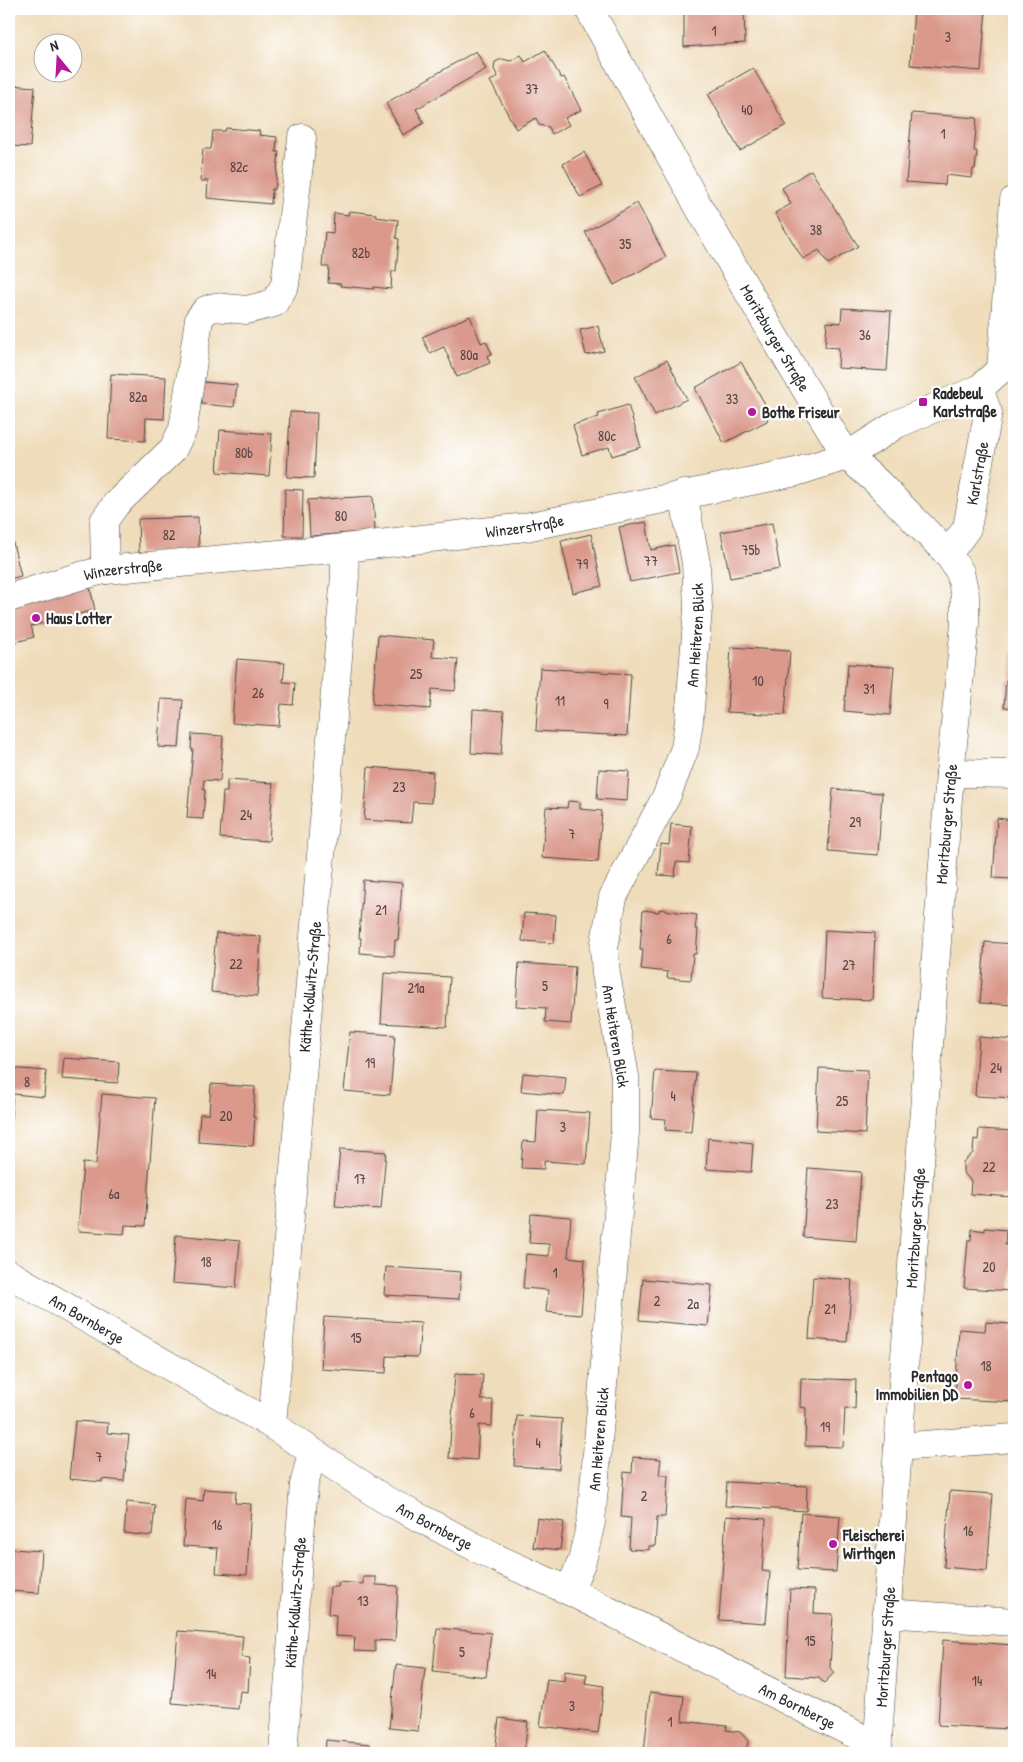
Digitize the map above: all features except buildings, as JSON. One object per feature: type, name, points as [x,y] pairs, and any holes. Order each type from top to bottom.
[{"type":"street","name":"Moritzburger Straße","points":[[590,9],[701,211],[792,367],[847,456],[876,481],[948,554],[960,572],[965,596],[965,624],[950,773],[898,1448],[878,1750]]},
{"type":"street","points":[[105,570],[104,521],[116,504],[173,450],[183,428],[199,319],[206,310],[216,306],[247,310],[274,303],[286,285],[302,138]]},
{"type":"street","points":[[1007,367],[1014,200]]},
{"type":"street","name":"Winzerstraße","points":[[9,598],[105,570],[344,548],[526,527],[796,472],[847,456],[897,424],[980,389],[1007,367]]},
{"type":"street","name":"Karlstraße","points":[[948,554],[967,528],[988,413],[980,389]]},
{"type":"street","name":"Am Heiteren Blick","points":[[569,1591],[582,1561],[591,1522],[625,1133],[625,1076],[606,974],[604,948],[613,897],[621,878],[667,795],[685,748],[698,609],[696,564],[683,494]]},
{"type":"street","name":"Käthe-Kollwitz-Straße","points":[[272,1425],[345,576],[344,548]]},
{"type":"street","points":[[950,773],[1014,774]]},
{"type":"street","name":"Am Bornberge","points":[[9,1274],[272,1425],[384,1499],[494,1557],[569,1591],[878,1750]]},
{"type":"street","points":[[898,1448],[1014,1438]]},
{"type":"street","name":"Käthe-Kollwitz-Straße","points":[[283,1753],[304,1486],[312,1452]]},
{"type":"street","points":[[887,1613],[1014,1622]]},
{"type":"place","name":"Radebeul Karlstraße","points":[[923,402]]},
{"type":"place","name":"Bothe Friseur","points":[[752,412]]},
{"type":"place","name":"Haus Lotter","points":[[36,618]]},
{"type":"place","name":"Pentago Immobilien DD","points":[[968,1385]]},
{"type":"place","name":"Fleischerei Wirthgen","points":[[833,1544]]}]
